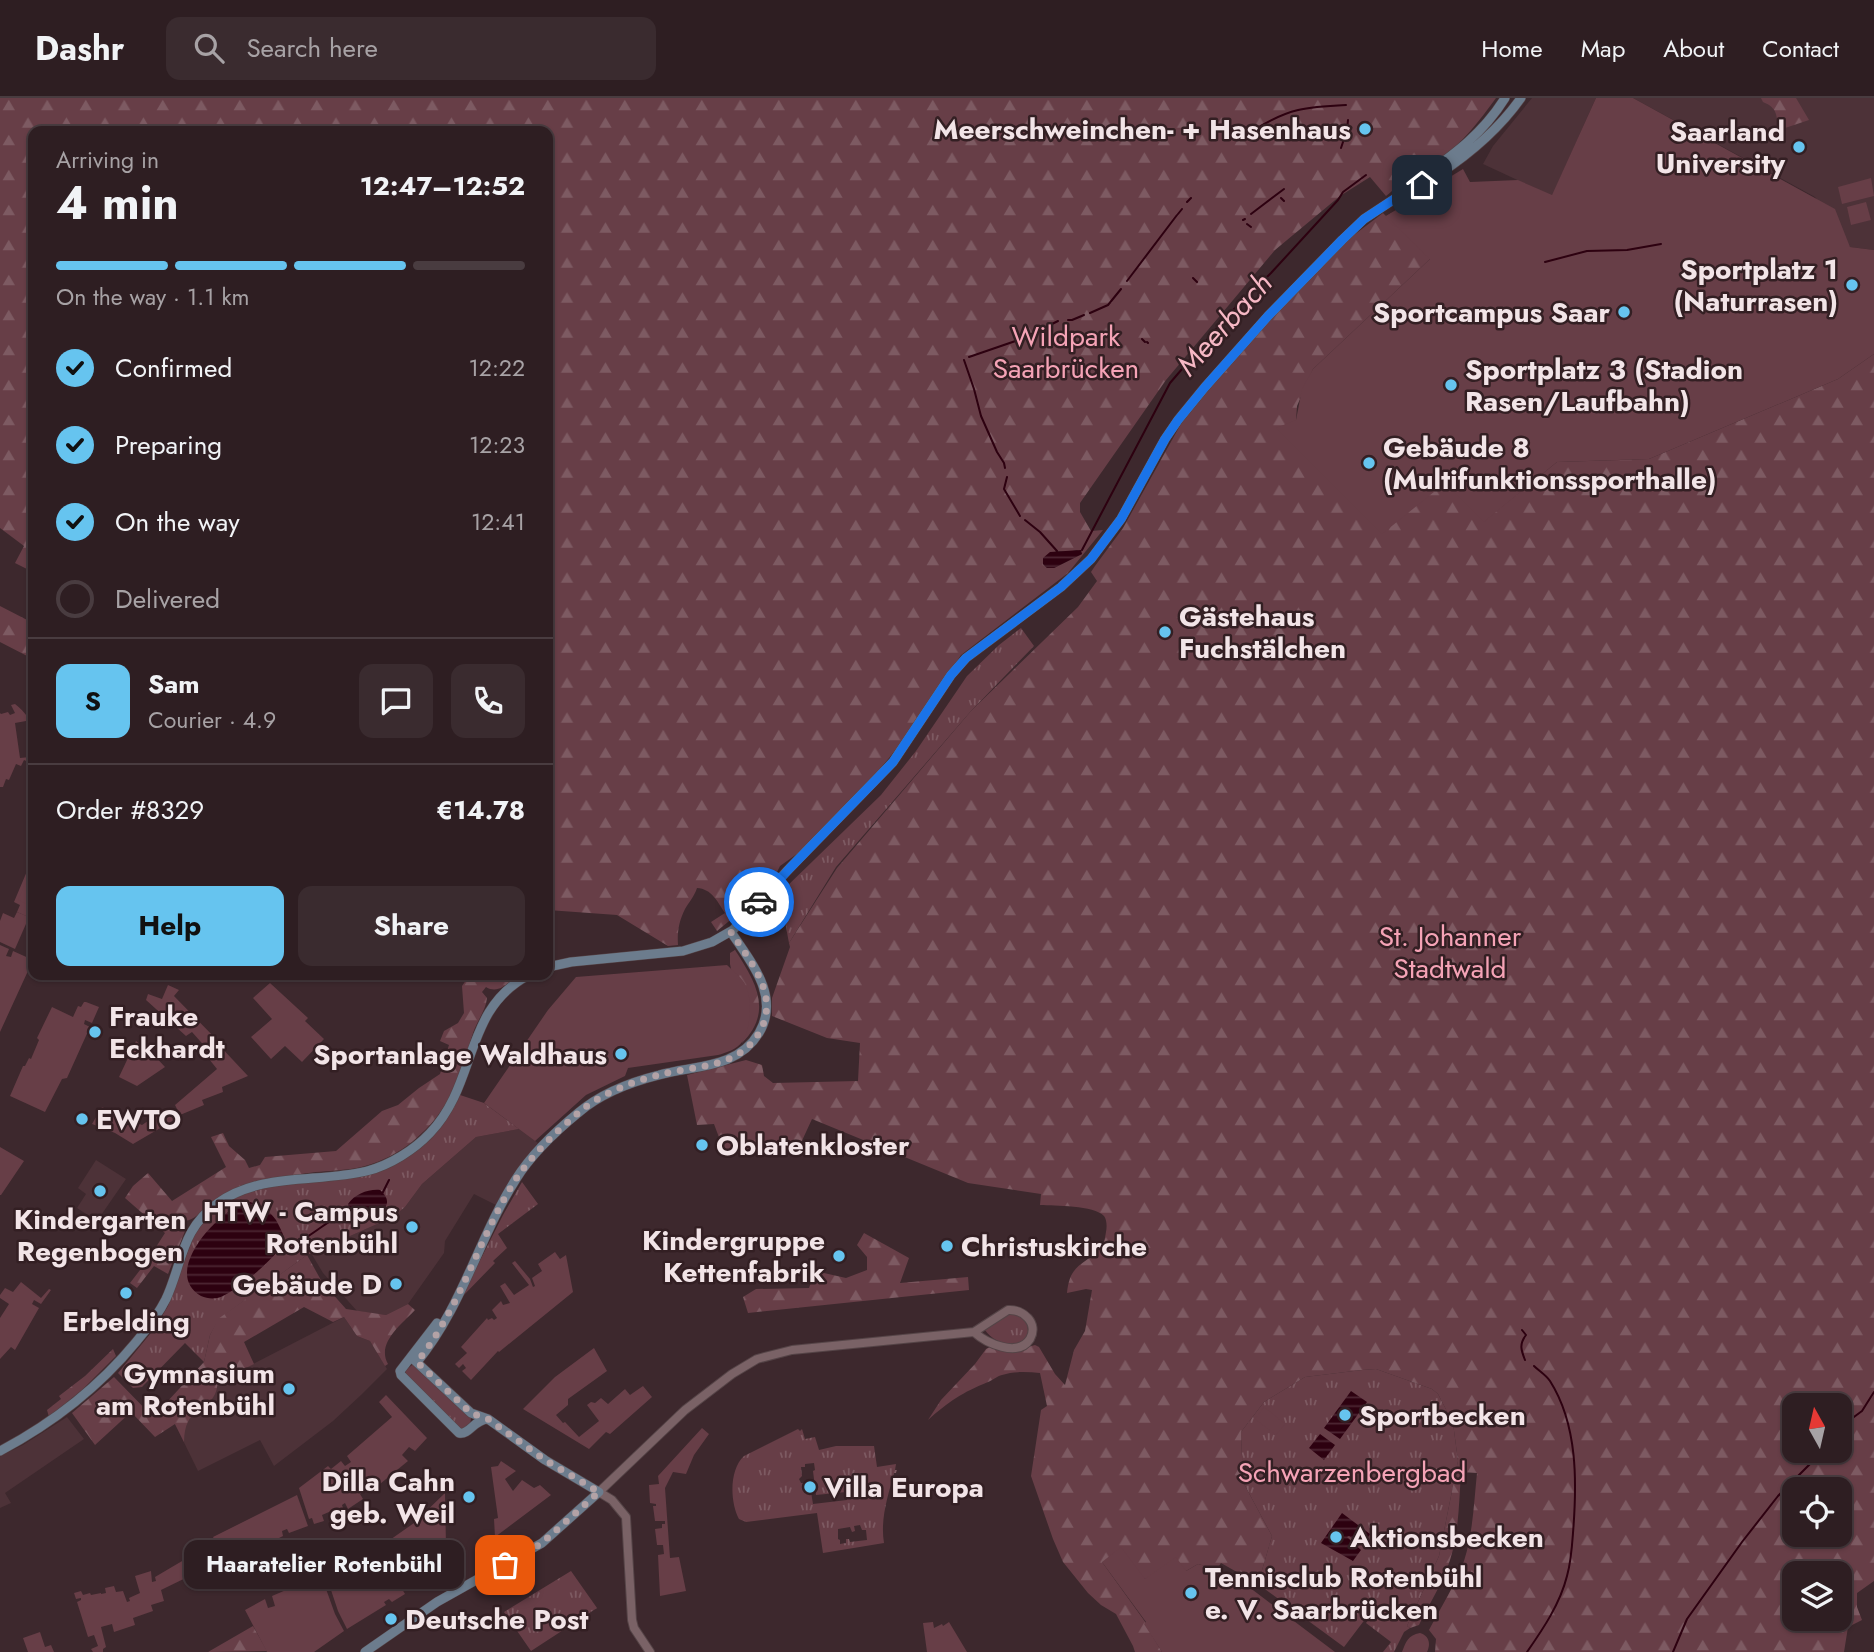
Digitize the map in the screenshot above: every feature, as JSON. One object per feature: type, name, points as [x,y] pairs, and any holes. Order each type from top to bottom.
[{"type":"main road","points":[[1408,190],[1411,185],[1466,145],[1488,122],[1505,98]]},
{"type":"main road","points":[[553,966],[683,951],[712,942],[731,932],[893,762],[951,675],[966,658],[1061,587],[1091,559],[1121,519],[1178,420],[1268,316],[1364,219],[1461,159],[1510,114],[1521,98]]},
{"type":"main road","points":[[477,1418],[463,1434],[454,1430],[401,1376],[400,1371],[414,1359],[453,1303],[517,1177],[579,1112],[608,1094],[638,1082],[732,1059],[751,1044],[762,1026],[765,994],[758,972],[731,932]]},
{"type":"main road","points":[[0,1451],[32,1434],[66,1410],[122,1359],[150,1324],[165,1299],[184,1245],[194,1228],[217,1203],[258,1185],[374,1168],[393,1161],[429,1134],[457,1094],[480,1028],[492,1005],[521,980]]},
{"type":"main road","points":[[365,1652],[437,1602],[542,1543],[599,1492],[545,1460],[488,1419],[477,1418],[414,1359]]},
{"type":"street","points":[[650,1652],[634,1628],[632,1620],[626,1517],[612,1500],[599,1492],[685,1410],[732,1374],[757,1359],[792,1350],[974,1332],[1002,1313],[1013,1309],[1028,1318],[1032,1329],[1027,1343],[1014,1348],[997,1346],[974,1332]]},
{"type":"shaded area","name":"Saarland University","points":[[1532,98],[1596,98],[1552,196],[1483,164],[1493,146]]},
{"type":"shaded area","name":"Saarland University","points":[[1633,98],[1874,98],[1874,250],[1850,247],[1815,197]]},
{"type":"shaded area","points":[[1081,550],[1082,554],[1054,568],[1047,568],[1043,564],[1043,558],[1050,552]]},
{"type":"shaded area","name":"HTW - Campus Rotenbühl","points":[[519,1129],[538,1143],[513,1175],[496,1205],[474,1194],[445,1241],[444,1253],[408,1304],[386,1315],[357,1311],[323,1273],[311,1253],[393,1217],[405,1207],[422,1184],[476,1137]]},
{"type":"shaded area","name":"Kindergarten Regenbogen","points":[[96,1160],[126,1179],[97,1221],[77,1208],[86,1194],[78,1188]]},
{"type":"shaded area","points":[[380,1190],[387,1203],[380,1212],[365,1216],[350,1214],[348,1204],[354,1197],[366,1191]]},
{"type":"shaded area","points":[[250,1202],[265,1208],[276,1220],[284,1238],[281,1246],[255,1274],[224,1296],[201,1296],[190,1286],[187,1274],[189,1260],[196,1246],[229,1211]]},
{"type":"shaded area","name":"Gymnasium am Rotenbühl","points":[[344,1317],[357,1336],[370,1341],[387,1369],[333,1421],[274,1466],[260,1440],[198,1471],[175,1424],[218,1382]]},
{"type":"shaded area","name":"Sportbecken","points":[[1351,1391],[1367,1402],[1340,1439],[1324,1428]]},
{"type":"shaded area","points":[[67,1417],[84,1439],[5,1493],[11,1503],[0,1508],[0,1456]]},
{"type":"shaded area","points":[[1320,1434],[1335,1445],[1324,1460],[1309,1448]]},
{"type":"shaded area","name":"Aktionsbecken","points":[[1342,1513],[1370,1534],[1367,1540],[1362,1540],[1359,1544],[1347,1537],[1361,1550],[1353,1561],[1321,1543]]},
{"type":"green space","name":"Wildpark Saarbrücken","points":[[0,98],[1496,98],[1463,139],[1439,159],[1413,171],[1386,196],[1370,177],[1340,196],[1275,250],[1166,380],[1080,503],[1080,512],[1091,531],[1103,530],[1068,573],[961,655],[902,742],[875,775],[801,851],[780,866],[774,878],[745,908],[717,931],[711,922],[725,913],[710,893],[697,888],[681,918],[678,945],[668,946],[617,915],[553,910],[553,126],[28,126],[28,570],[15,563],[24,546],[0,528]],"holes":[[[1077,550],[1082,554],[1054,568],[1047,568],[1043,564],[1056,551]]]},
{"type":"green space","name":"Sportcampus Saar","points":[[1596,98],[1633,98],[1835,209],[1850,247],[1874,250],[1874,354],[1838,379],[1649,459],[1557,462],[1484,522],[1445,483],[1382,534],[1276,428],[1296,420],[1302,389],[1313,369],[1430,259],[1386,216],[1463,169],[1470,182],[1518,180],[1552,195]]},
{"type":"green space","points":[[1761,98],[1796,98],[1809,120],[1779,130],[1774,110]]},
{"type":"green space","points":[[1871,178],[1874,196],[1842,204],[1838,187]]},
{"type":"green space","points":[[1866,202],[1871,220],[1851,225],[1847,207]]},
{"type":"green space","name":"St. Johanner Stadtwald","points":[[1396,211],[1452,228],[1430,259],[1313,369],[1297,406],[1296,420],[1446,483],[1484,521],[1557,462],[1649,459],[1838,379],[1874,354],[1874,1581],[1857,1593],[1857,1607],[1862,1620],[1852,1625],[1852,1561],[1782,1561],[1782,1631],[1847,1631],[1844,1652],[1435,1652],[1436,1639],[1429,1630],[1464,1561],[1471,1528],[1477,1473],[1461,1472],[1457,1528],[1450,1560],[1419,1625],[1410,1628],[1407,1626],[1439,1556],[1458,1461],[1453,1423],[1438,1394],[1432,1389],[1376,1369],[1305,1377],[1264,1402],[1241,1432],[1243,1482],[1272,1536],[1258,1584],[1221,1563],[1217,1569],[1198,1564],[1186,1571],[1145,1579],[1102,1562],[1146,1623],[1162,1652],[1135,1652],[1116,1614],[1088,1593],[1063,1562],[1031,1476],[1041,1410],[1047,1406],[1040,1373],[1017,1372],[998,1376],[956,1398],[928,1420],[941,1400],[990,1347],[1010,1352],[1035,1345],[1039,1347],[1065,1385],[1074,1350],[1085,1331],[1092,1290],[1067,1293],[1069,1283],[1075,1270],[1101,1247],[1107,1226],[1104,1216],[1083,1208],[1040,1205],[1041,1194],[968,1183],[812,1119],[800,1145],[772,1145],[726,1156],[714,1124],[697,1125],[687,1075],[746,1060],[762,1065],[764,1076],[773,1083],[858,1081],[860,1043],[827,1038],[772,1016],[772,998],[790,947],[789,943],[837,868],[971,711],[1078,607],[1097,581],[1091,572],[1123,528],[1182,422],[1208,389],[1265,324],[1327,260],[1383,213],[1386,216]]},
{"type":"green space","points":[[0,606],[28,620],[28,656],[0,642]]},
{"type":"green space","points":[[1021,628],[1034,646],[971,711],[836,867],[789,943],[780,895],[782,891],[881,795],[916,751],[967,676]]},
{"type":"green space","points":[[15,704],[28,717],[28,736],[26,721],[15,723],[20,758],[28,757],[28,762],[24,760],[21,766],[16,764],[9,780],[6,779],[3,787],[0,787],[0,713],[15,713],[11,705]]},
{"type":"green space","points":[[28,869],[28,917],[17,912],[20,905],[14,902]]},
{"type":"green space","points":[[28,878],[28,905],[18,900]]},
{"type":"green space","points":[[17,912],[28,917],[15,949],[0,942],[0,921],[3,913],[14,918]]},
{"type":"green space","points":[[0,945],[9,949],[6,956],[11,957],[13,951],[28,958],[28,971],[0,1032]]},
{"type":"green space","points":[[735,950],[754,985],[759,1008],[752,1031],[742,1043],[744,1032],[730,964],[730,953]]},
{"type":"green space","name":"Sportanlage Waldhaus","points":[[727,965],[745,983],[749,999],[750,1014],[745,1037],[734,1049],[718,1055],[628,1068],[625,1076],[586,1095],[535,1141],[484,1103],[548,1010],[576,977]]},
{"type":"green space","points":[[466,980],[513,980],[499,989],[486,987],[482,992],[487,998],[486,1002],[452,1092],[436,1118],[412,1142],[372,1164],[296,1175],[207,1208],[182,1224],[185,1231],[168,1274],[154,1266],[137,1288],[130,1283],[165,1233],[125,1198],[133,1186],[148,1173],[172,1201],[226,1167],[211,1137],[223,1133],[229,1146],[245,1160],[249,1168],[260,1165],[265,1157],[336,1151],[382,1111],[398,1105],[440,1074],[449,1045],[440,1041],[444,1031],[458,1023],[464,1013],[462,986]]},
{"type":"green space","points":[[270,983],[308,1018],[305,1021],[324,1039],[302,1062],[285,1046],[271,1059],[251,1037],[272,1019],[253,998]]},
{"type":"green space","points":[[168,985],[179,990],[174,996],[248,1076],[222,1087],[223,1092],[202,1100],[204,1105],[180,1115],[175,1105],[217,1069],[205,1054],[208,1050],[192,1032],[186,1036],[146,1000],[148,994],[162,999]]},
{"type":"green space","points":[[84,1002],[99,1007],[92,1023],[85,1020],[84,1024],[90,1027],[67,1078],[62,1079],[45,1112],[10,1096],[23,1066],[31,1059],[39,1040],[37,1038],[52,1007],[73,1017],[78,1006],[81,1007]]},
{"type":"green space","points":[[136,1041],[142,1046],[141,1051],[148,1057],[152,1053],[165,1067],[137,1086],[119,1077]]},
{"type":"green space","points":[[460,1095],[484,1103],[519,1129],[476,1137],[422,1184],[405,1207],[393,1217],[307,1255],[219,1319],[210,1335],[204,1362],[185,1343],[142,1387],[133,1388],[118,1373],[155,1328],[168,1306],[194,1235],[212,1212],[225,1202],[259,1188],[354,1177],[409,1155]]},
{"type":"green space","points":[[102,1107],[142,1125],[167,1108],[174,1120],[133,1144],[92,1124]]},
{"type":"green space","points":[[0,1147],[24,1161],[1,1195],[0,1195]]},
{"type":"green space","points":[[522,1182],[538,1204],[498,1234],[507,1248],[461,1298],[503,1215]]},
{"type":"green space","points":[[864,1233],[909,1258],[900,1283],[968,1277],[969,1290],[748,1313],[743,1297],[756,1289],[809,1288],[815,1271],[846,1278],[867,1270],[867,1257],[857,1245]]},
{"type":"green space","points":[[555,1252],[560,1259],[566,1255],[573,1292],[498,1351],[471,1380],[462,1371],[466,1368],[463,1364],[459,1368],[455,1364],[467,1353],[461,1347],[487,1318],[497,1318],[492,1310],[501,1301],[503,1305],[510,1303],[500,1286],[505,1283],[514,1295],[529,1285],[512,1263],[515,1261],[533,1287],[532,1278],[542,1271],[538,1264]]},
{"type":"green space","points":[[307,1255],[322,1282],[346,1309],[386,1315],[408,1304],[415,1310],[388,1341],[385,1356],[388,1364],[385,1366],[370,1341],[357,1336],[344,1317],[333,1322],[304,1307],[244,1342],[254,1364],[218,1382],[211,1401],[188,1422],[184,1442],[175,1424],[155,1437],[131,1412],[95,1445],[72,1413],[114,1377],[153,1417],[204,1362],[210,1335],[218,1319]]},
{"type":"green space","points":[[21,1282],[41,1298],[51,1290],[41,1304],[34,1300],[32,1304],[39,1308],[15,1350],[11,1347],[0,1359],[0,1318],[9,1304],[0,1298],[0,1295],[5,1288],[13,1292]]},
{"type":"green space","points":[[1010,1313],[1022,1317],[1028,1336],[1012,1345],[994,1339],[985,1330]]},
{"type":"green space","points":[[594,1348],[607,1371],[568,1399],[568,1405],[556,1415],[579,1437],[599,1421],[587,1405],[591,1402],[595,1403],[601,1398],[608,1404],[625,1389],[630,1395],[643,1386],[652,1397],[610,1434],[606,1432],[589,1449],[523,1409],[555,1377]]},
{"type":"green space","points":[[113,1349],[116,1356],[83,1389],[49,1417],[47,1410],[61,1399],[59,1396]]},
{"type":"green space","points":[[412,1365],[471,1418],[470,1426],[461,1430],[405,1375]]},
{"type":"green space","name":"Schwarzenbergbad","points":[[1376,1369],[1432,1389],[1438,1394],[1453,1423],[1458,1461],[1439,1556],[1407,1626],[1410,1628],[1404,1632],[1394,1652],[1383,1652],[1391,1642],[1366,1623],[1366,1618],[1344,1647],[1258,1584],[1272,1536],[1243,1482],[1241,1432],[1264,1402],[1305,1377]]},
{"type":"green space","points":[[386,1395],[427,1438],[415,1451],[409,1447],[402,1455],[408,1461],[369,1493],[366,1489],[360,1494],[363,1499],[348,1509],[345,1503],[342,1505],[344,1511],[331,1518],[329,1512],[322,1515],[324,1521],[314,1524],[312,1518],[309,1519],[299,1488],[328,1466],[331,1469],[341,1461],[345,1466],[351,1462],[347,1456],[392,1417],[379,1402]]},
{"type":"green space","points":[[1264,1407],[1285,1424],[1276,1435],[1255,1419]]},
{"type":"green space","points":[[702,1428],[709,1434],[694,1455],[686,1474],[673,1472],[665,1488],[670,1558],[679,1557],[686,1591],[660,1596],[658,1555],[664,1554],[663,1545],[657,1545],[655,1529],[662,1528],[665,1521],[655,1521],[653,1506],[656,1504],[650,1503],[649,1485],[659,1484],[658,1476]]},
{"type":"green space","points":[[798,1429],[802,1429],[805,1439],[815,1437],[819,1450],[836,1446],[874,1446],[877,1467],[896,1464],[897,1470],[885,1508],[884,1543],[823,1553],[817,1513],[746,1522],[739,1519],[734,1504],[733,1478],[744,1456]],"holes":[[[814,1463],[816,1495],[846,1492],[847,1500],[813,1504],[811,1492],[805,1493],[803,1483],[799,1479],[802,1476],[801,1467]],[[860,1525],[862,1530],[866,1530],[867,1540],[850,1542],[846,1539],[846,1543],[840,1544],[838,1529],[850,1527],[852,1532],[855,1531],[854,1526]]]},
{"type":"green space","points":[[501,1461],[516,1471],[505,1479],[513,1491],[522,1480],[534,1488],[540,1485],[551,1495],[495,1537],[494,1519],[498,1518],[491,1467],[498,1466]]},
{"type":"green space","points":[[445,1493],[446,1546],[396,1579],[405,1594],[392,1602],[389,1599],[384,1602],[386,1605],[347,1629],[330,1587],[382,1560],[377,1549],[414,1523]]},
{"type":"green space","points":[[297,1495],[308,1526],[289,1533],[287,1529],[282,1531],[283,1536],[227,1564],[234,1578],[212,1590],[202,1570],[161,1590],[164,1601],[151,1605],[153,1611],[133,1618],[135,1625],[114,1632],[112,1624],[101,1627],[106,1647],[103,1652],[93,1652],[91,1649],[98,1646],[94,1635],[88,1637],[77,1602],[81,1598],[76,1599],[74,1593],[81,1591],[83,1595],[101,1594],[106,1593],[105,1588],[114,1586],[116,1592],[123,1591],[127,1602],[130,1601],[129,1598],[140,1593],[135,1576],[151,1571],[152,1582],[156,1581],[155,1577],[194,1554],[202,1569],[224,1559],[213,1537]]},
{"type":"green space","name":"Tennisclub Rotenbühl e. V. Saarbrücken","points":[[1121,1547],[1145,1579],[1176,1557],[1186,1571],[1198,1564],[1217,1569],[1243,1586],[1245,1584],[1335,1652],[1162,1652],[1144,1624],[1146,1622],[1102,1562]]},
{"type":"green space","points":[[1310,1549],[1335,1567],[1330,1577],[1346,1583],[1346,1590],[1325,1587],[1321,1595],[1303,1588]]},
{"type":"green space","points":[[571,1571],[597,1608],[531,1651],[504,1612]]},
{"type":"green space","points":[[321,1575],[344,1631],[314,1652],[267,1652],[245,1610],[265,1599],[268,1608],[275,1606],[272,1596]]},
{"type":"green space","points":[[933,1622],[934,1628],[949,1622],[967,1652],[927,1652],[923,1623]]},
{"type":"green space","points":[[253,1626],[267,1651],[208,1652]]},
{"type":"green space","points":[[40,1632],[45,1647],[51,1645],[54,1652],[28,1652],[23,1638]]},
{"type":"green space","points":[[1420,1633],[1428,1640],[1427,1652],[1402,1652],[1410,1637]]},
{"type":"waterway","points":[[1254,130],[1298,110],[1346,105]]},
{"type":"waterway","points":[[1341,148],[1348,120]]},
{"type":"waterway","name":"Meerbach","points":[[1082,550],[1170,383],[1231,312],[1271,273],[1343,192],[1366,175]]},
{"type":"waterway","points":[[1251,214],[1284,189]]},
{"type":"waterway","points":[[1187,202],[1191,198]]},
{"type":"waterway","points":[[1281,198],[1284,201]]},
{"type":"waterway","points":[[1178,214],[1182,209]]},
{"type":"waterway","points":[[1127,281],[1177,215]]},
{"type":"waterway","points":[[1247,224],[1251,227]]},
{"type":"waterway","points":[[1545,262],[1587,251],[1627,250],[1661,244]]},
{"type":"waterway","points":[[1193,278],[1197,282]]},
{"type":"waterway","points":[[1090,313],[1108,305],[1121,289]]},
{"type":"waterway","points":[[1068,320],[1084,315]]},
{"type":"waterway","points":[[969,357],[1024,338],[1058,321]]},
{"type":"waterway","points":[[1142,339],[1145,342]]},
{"type":"waterway","points":[[964,360],[981,416],[1005,468]]},
{"type":"waterway","points":[[1007,477],[1004,489],[1020,516]]},
{"type":"waterway","points":[[1025,520],[1057,551]]},
{"type":"waterway","points":[[382,1194],[389,1180]]},
{"type":"waterway","points":[[307,1237],[349,1210]]},
{"type":"waterway","points":[[284,1241],[297,1241]]},
{"type":"waterway","points":[[1522,1330],[1526,1335],[1521,1347],[1525,1360]]},
{"type":"waterway","points":[[1527,1652],[1550,1616],[1564,1586],[1571,1554],[1575,1494],[1574,1455],[1566,1416],[1550,1381],[1534,1366]]},
{"type":"waterway","points":[[1852,1418],[1862,1411],[1874,1392]]},
{"type":"waterway","points":[[1673,1652],[1687,1619],[1742,1542],[1778,1496],[1811,1463]]},
{"type":"way so far","points":[[505,1565],[542,1543],[599,1492],[545,1460],[488,1419],[471,1413],[417,1362],[433,1341],[464,1284],[517,1177],[562,1127],[591,1103],[608,1094],[656,1075],[732,1059],[751,1044],[762,1026],[765,994],[762,979],[731,932],[759,902]]},
{"type":"place","name":"Meerschweinchen- + Hasenhaus","points":[[1365,129]]},
{"type":"place","name":"Saarland University","points":[[1799,147]]},
{"type":"place","name":"Sportplatz 1 (Naturrasen)","points":[[1852,285]]},
{"type":"place","name":"Sportcampus Saar","points":[[1624,312]]},
{"type":"place","name":"Sportplatz 3 (Stadion Rasen/Laufbahn)","points":[[1451,385]]},
{"type":"place","name":"Gebäude 8 (Multifunktionssporthalle)","points":[[1369,463]]},
{"type":"place","name":"Gästehaus Fuchstälchen","points":[[1165,632]]},
{"type":"place","name":"Frauke Eckhardt","points":[[95,1032]]},
{"type":"place","name":"Sportanlage Waldhaus","points":[[621,1054]]},
{"type":"place","name":"EWTO","points":[[82,1119]]},
{"type":"place","name":"Oblatenkloster","points":[[702,1145]]},
{"type":"place","name":"Kindergarten Regenbogen","points":[[100,1191]]},
{"type":"place","name":"HTW - Campus Rotenbühl","points":[[412,1227]]},
{"type":"place","name":"Christuskirche","points":[[947,1246]]},
{"type":"place","name":"Kindergruppe Kettenfabrik","points":[[839,1256]]},
{"type":"place","name":"Gebäude D","points":[[396,1284]]},
{"type":"place","name":"Erbelding","points":[[126,1293]]},
{"type":"place","name":"Gymnasium am Rotenbühl","points":[[289,1389]]},
{"type":"place","name":"Sportbecken","points":[[1345,1415]]},
{"type":"place","name":"Villa Europa","points":[[810,1487]]},
{"type":"place","name":"Dilla Cahn geb. Weil","points":[[469,1497]]},
{"type":"place","name":"Aktionsbecken","points":[[1336,1537]]},
{"type":"place","name":"Haaratelier Rotenbühl","points":[[505,1565]]},
{"type":"place","name":"Tennisclub Rotenbühl e. V. Saarbrücken","points":[[1191,1593]]},
{"type":"place","name":"Deutsche Post","points":[[391,1619]]},
{"type":"route","points":[[759,902],[893,762],[951,675],[966,658],[1061,587],[1091,559],[1111,535],[1132,502],[1178,420],[1286,296],[1364,219],[1408,190],[1422,185]]}]
